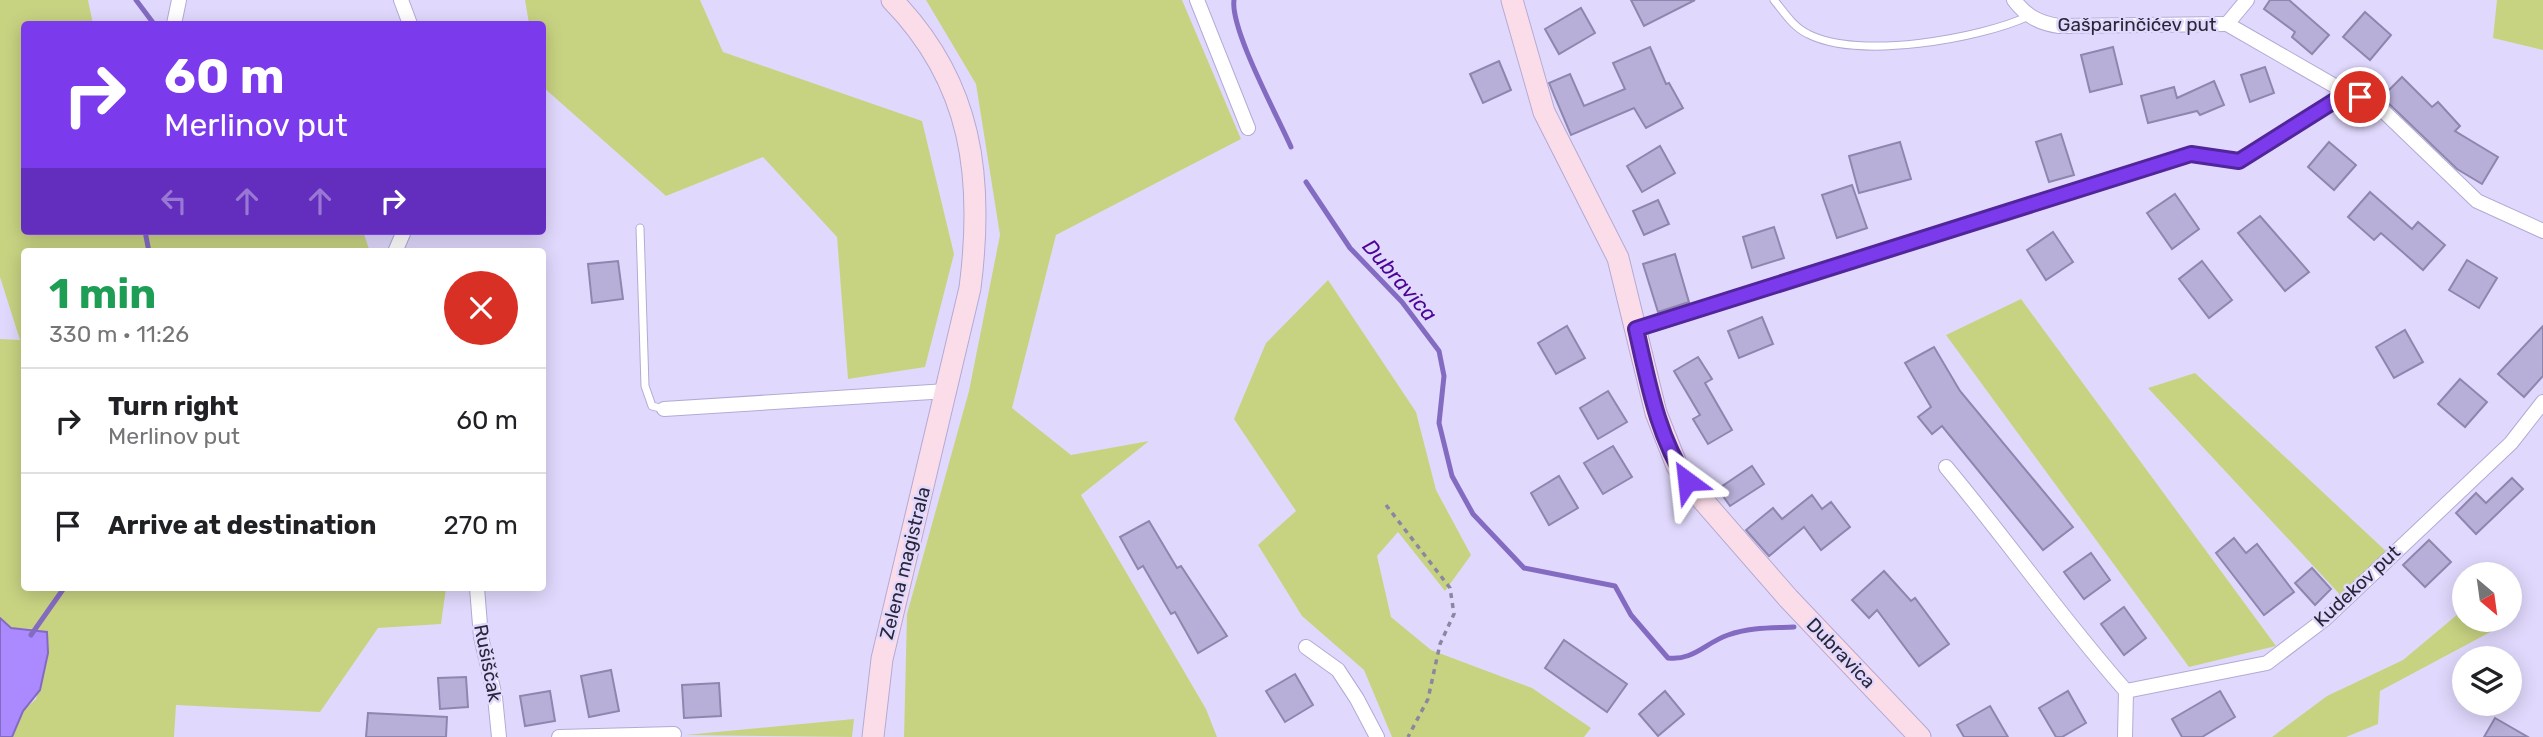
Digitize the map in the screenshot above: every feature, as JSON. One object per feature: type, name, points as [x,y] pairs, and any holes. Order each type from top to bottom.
[{"type":"street","points":[[175,21],[179,0]]},
{"type":"street","points":[[401,0],[409,21]]},
{"type":"street","name":"Zelena magistrala","points":[[873,737],[882,659],[970,288],[977,232],[977,197],[968,132],[947,74],[915,24],[892,0]]},
{"type":"street","points":[[1197,0],[1248,128]]},
{"type":"street","name":"Dubravica","points":[[1512,0],[1544,112],[1618,257],[1669,449],[1687,481],[1788,598],[1920,737]]},
{"type":"street","name":"Gašparinčićev put","points":[[2014,0],[2029,16],[2043,24],[2059,26],[2227,24]]},
{"type":"street","points":[[2247,0],[2227,24],[2347,93],[2374,102],[2477,201],[2543,231]]},
{"type":"street","points":[[1636,329],[2191,154],[2239,161],[2347,93]]},
{"type":"street","points":[[664,409],[947,391]]},
{"type":"street","name":"Kudekov put","points":[[2126,691],[2267,663],[2325,619],[2511,443],[2543,402]]},
{"type":"street","points":[[1946,467],[2006,538],[2072,630],[2126,691],[2125,737]]},
{"type":"street","name":"Rušiščak","points":[[477,591],[481,637],[495,697],[499,737]]},
{"type":"street","points":[[1306,647],[1338,670],[1377,737]]},
{"type":"street","points":[[559,737],[674,734]]},
{"type":"lane","points":[[1774,0],[1796,26],[1809,35],[1883,47],[1985,32],[2006,27],[2029,16]]},
{"type":"lane","points":[[640,228],[645,386],[652,406],[664,409]]},
{"type":"path","points":[[1386,505],[1450,588],[1454,614],[1440,644],[1428,699],[1408,737]]},
{"type":"green space","points":[[0,0],[88,0],[92,21],[21,21],[21,235],[364,235],[369,248],[21,248],[21,591],[446,591],[441,624],[378,628],[320,712],[176,705],[174,737],[12,737],[23,711],[36,699],[48,653],[34,629],[11,628],[0,618],[0,339],[20,340],[0,277]]},
{"type":"green space","points":[[525,0],[700,0],[723,52],[922,121],[954,254],[925,367],[848,379],[837,237],[763,157],[666,196],[546,90],[546,21],[528,21]]},
{"type":"green space","points":[[926,0],[1182,0],[1241,139],[1056,235],[1012,408],[1071,455],[1149,441],[1081,495],[1206,709],[1217,737],[904,737],[907,614],[969,391],[1000,235],[976,84]]},
{"type":"green space","points":[[2497,0],[2543,0],[2543,50],[2493,38]]},
{"type":"green space","points":[[1328,280],[1416,412],[1436,490],[1471,555],[1445,591],[1398,532],[1377,556],[1391,617],[1431,650],[1532,688],[1591,728],[1584,737],[1392,737],[1364,670],[1302,616],[1258,545],[1296,511],[1234,419],[1266,343]]},
{"type":"green space","points":[[2021,299],[2276,646],[2189,667],[1946,335]]},
{"type":"green space","points":[[2195,373],[2388,553],[2344,599],[2148,388]]},
{"type":"green space","points":[[2452,619],[2452,632],[2490,632],[2464,646],[2452,646],[2452,652],[2380,691],[2378,724],[2346,737],[2272,737],[2327,696],[2403,660]]},
{"type":"green space","points":[[854,719],[852,737],[685,735]]},
{"type":"shaded area","points":[[0,618],[11,628],[47,632],[48,653],[40,690],[23,711],[12,737],[0,737]]},
{"type":"building","points":[[1631,0],[1695,0],[1644,26]]},
{"type":"building","points":[[2270,0],[2289,0],[2329,35],[2312,54],[2292,37],[2295,32],[2264,9]]},
{"type":"building","points":[[1581,8],[1595,33],[1559,54],[1545,29]]},
{"type":"building","points":[[2365,12],[2391,35],[2370,60],[2343,37]]},
{"type":"building","points":[[1650,47],[1666,84],[1669,83],[1683,108],[1646,128],[1634,108],[1571,135],[1549,83],[1570,74],[1584,106],[1625,89],[1613,63]]},
{"type":"building","points":[[2113,47],[2122,84],[2090,92],[2081,55]]},
{"type":"building","points":[[1499,61],[1511,90],[1483,103],[1470,74]]},
{"type":"building","points":[[2265,67],[2274,93],[2250,102],[2241,75]]},
{"type":"building","points":[[2402,77],[2432,107],[2438,102],[2460,126],[2455,131],[2498,157],[2482,184],[2457,169],[2382,97]]},
{"type":"building","points":[[2214,81],[2224,105],[2200,115],[2197,111],[2148,123],[2141,96],[2174,87],[2177,98]]},
{"type":"building","points":[[2061,134],[2074,175],[2049,182],[2036,142]]},
{"type":"building","points":[[1900,142],[1911,179],[1859,193],[1849,156]]},
{"type":"building","points":[[2329,142],[2356,165],[2334,190],[2308,167]]},
{"type":"building","points":[[1660,146],[1675,173],[1642,192],[1627,166]]},
{"type":"building","points":[[1852,185],[1867,228],[1837,238],[1822,195]]},
{"type":"building","points":[[2370,192],[2412,229],[2418,222],[2445,245],[2423,270],[2381,233],[2374,240],[2348,217]]},
{"type":"building","points":[[2175,194],[2199,229],[2172,249],[2147,213]]},
{"type":"building","points":[[1658,200],[1669,224],[1644,235],[1633,211]]},
{"type":"building","points":[[2260,216],[2309,272],[2285,291],[2238,233]]},
{"type":"building","points":[[1774,227],[1784,258],[1752,268],[1743,237]]},
{"type":"building","points":[[2053,232],[2073,262],[2046,280],[2027,250]]},
{"type":"building","points":[[1675,254],[1689,302],[1658,312],[1643,264]]},
{"type":"building","points":[[2467,260],[2497,278],[2479,308],[2449,290]]},
{"type":"building","points":[[618,261],[623,299],[592,303],[588,264]]},
{"type":"building","points":[[2202,261],[2232,300],[2209,318],[2179,279]]},
{"type":"building","points":[[1762,317],[1773,344],[1739,358],[1728,331]]},
{"type":"building","points":[[1567,326],[1585,358],[1556,374],[1538,343]]},
{"type":"building","points":[[2543,326],[2543,376],[2524,397],[2498,374]]},
{"type":"building","points":[[2405,330],[2423,362],[2394,378],[2376,347]]},
{"type":"building","points":[[1934,347],[1960,391],[2073,527],[2043,550],[1942,426],[1932,434],[1918,417],[1931,407],[1905,363]]},
{"type":"building","points":[[1698,357],[1712,379],[1705,383],[1732,430],[1708,444],[1693,419],[1700,415],[1674,371]]},
{"type":"building","points":[[2460,379],[2487,402],[2465,427],[2438,404]]},
{"type":"building","points":[[1608,391],[1627,422],[1598,439],[1580,408]]},
{"type":"building","points":[[1613,446],[1632,477],[1603,494],[1584,463]]},
{"type":"building","points":[[1752,466],[1764,484],[1730,506],[1718,489]]},
{"type":"building","points":[[1559,476],[1578,508],[1549,525],[1531,493]]},
{"type":"building","points":[[2512,478],[2523,489],[2476,534],[2456,513],[2476,493],[2486,503]]},
{"type":"building","points":[[1812,495],[1822,509],[1831,502],[1850,527],[1821,550],[1804,527],[1769,556],[1746,530],[1773,508],[1782,519]]},
{"type":"building","points":[[1149,521],[1177,568],[1181,566],[1227,636],[1198,653],[1175,612],[1171,614],[1143,566],[1138,569],[1120,537]]},
{"type":"building","points":[[2234,538],[2246,553],[2257,544],[2294,592],[2264,615],[2216,553]]},
{"type":"building","points":[[2429,540],[2451,562],[2425,587],[2403,565]]},
{"type":"building","points":[[2091,553],[2110,580],[2084,599],[2064,572]]},
{"type":"building","points":[[2312,568],[2331,589],[2315,605],[2295,583]]},
{"type":"building","points":[[1884,571],[1911,601],[1915,598],[1949,644],[1919,666],[1877,610],[1869,618],[1852,600]]},
{"type":"building","points":[[2124,607],[2146,638],[2124,655],[2101,624]]},
{"type":"building","points":[[1564,640],[1627,684],[1607,712],[1545,668]]},
{"type":"building","points":[[611,670],[619,711],[589,717],[581,676]]},
{"type":"building","points":[[1295,674],[1313,705],[1285,722],[1266,691]]},
{"type":"building","points":[[466,677],[468,707],[440,709],[438,678]]},
{"type":"building","points":[[719,683],[721,716],[684,718],[682,685]]},
{"type":"building","points":[[550,691],[555,721],[525,726],[520,696]]},
{"type":"building","points":[[1665,691],[1684,714],[1658,736],[1639,714]]},
{"type":"building","points":[[2068,691],[2086,723],[2062,737],[2056,737],[2039,708]]},
{"type":"building","points":[[2220,691],[2235,717],[2202,737],[2182,737],[2172,719]]},
{"type":"building","points":[[1990,706],[2008,737],[1964,737],[1957,725]]},
{"type":"building","points":[[368,713],[447,717],[446,737],[366,737]]},
{"type":"building","points":[[2495,718],[2528,737],[2484,737]]},
{"type":"waterway","points":[[136,0],[152,21]]},
{"type":"waterway","name":"Dubravica","points":[[1234,0],[1239,31],[1291,147]]},
{"type":"waterway","name":"Dubravica","points":[[1306,182],[1350,248],[1402,302],[1439,351],[1444,376],[1439,423],[1452,476],[1473,514],[1524,568],[1615,586],[1631,615],[1668,658],[1685,657],[1736,632],[1794,627]]},
{"type":"waterway","points":[[146,235],[148,248]]},
{"type":"waterway","points":[[31,635],[62,591]]},
{"type":"route","points":[[1687,481],[1669,449],[1656,413],[1636,329],[1905,246],[2008,209],[2191,154],[2239,161],[2347,93],[2360,97]]}]
